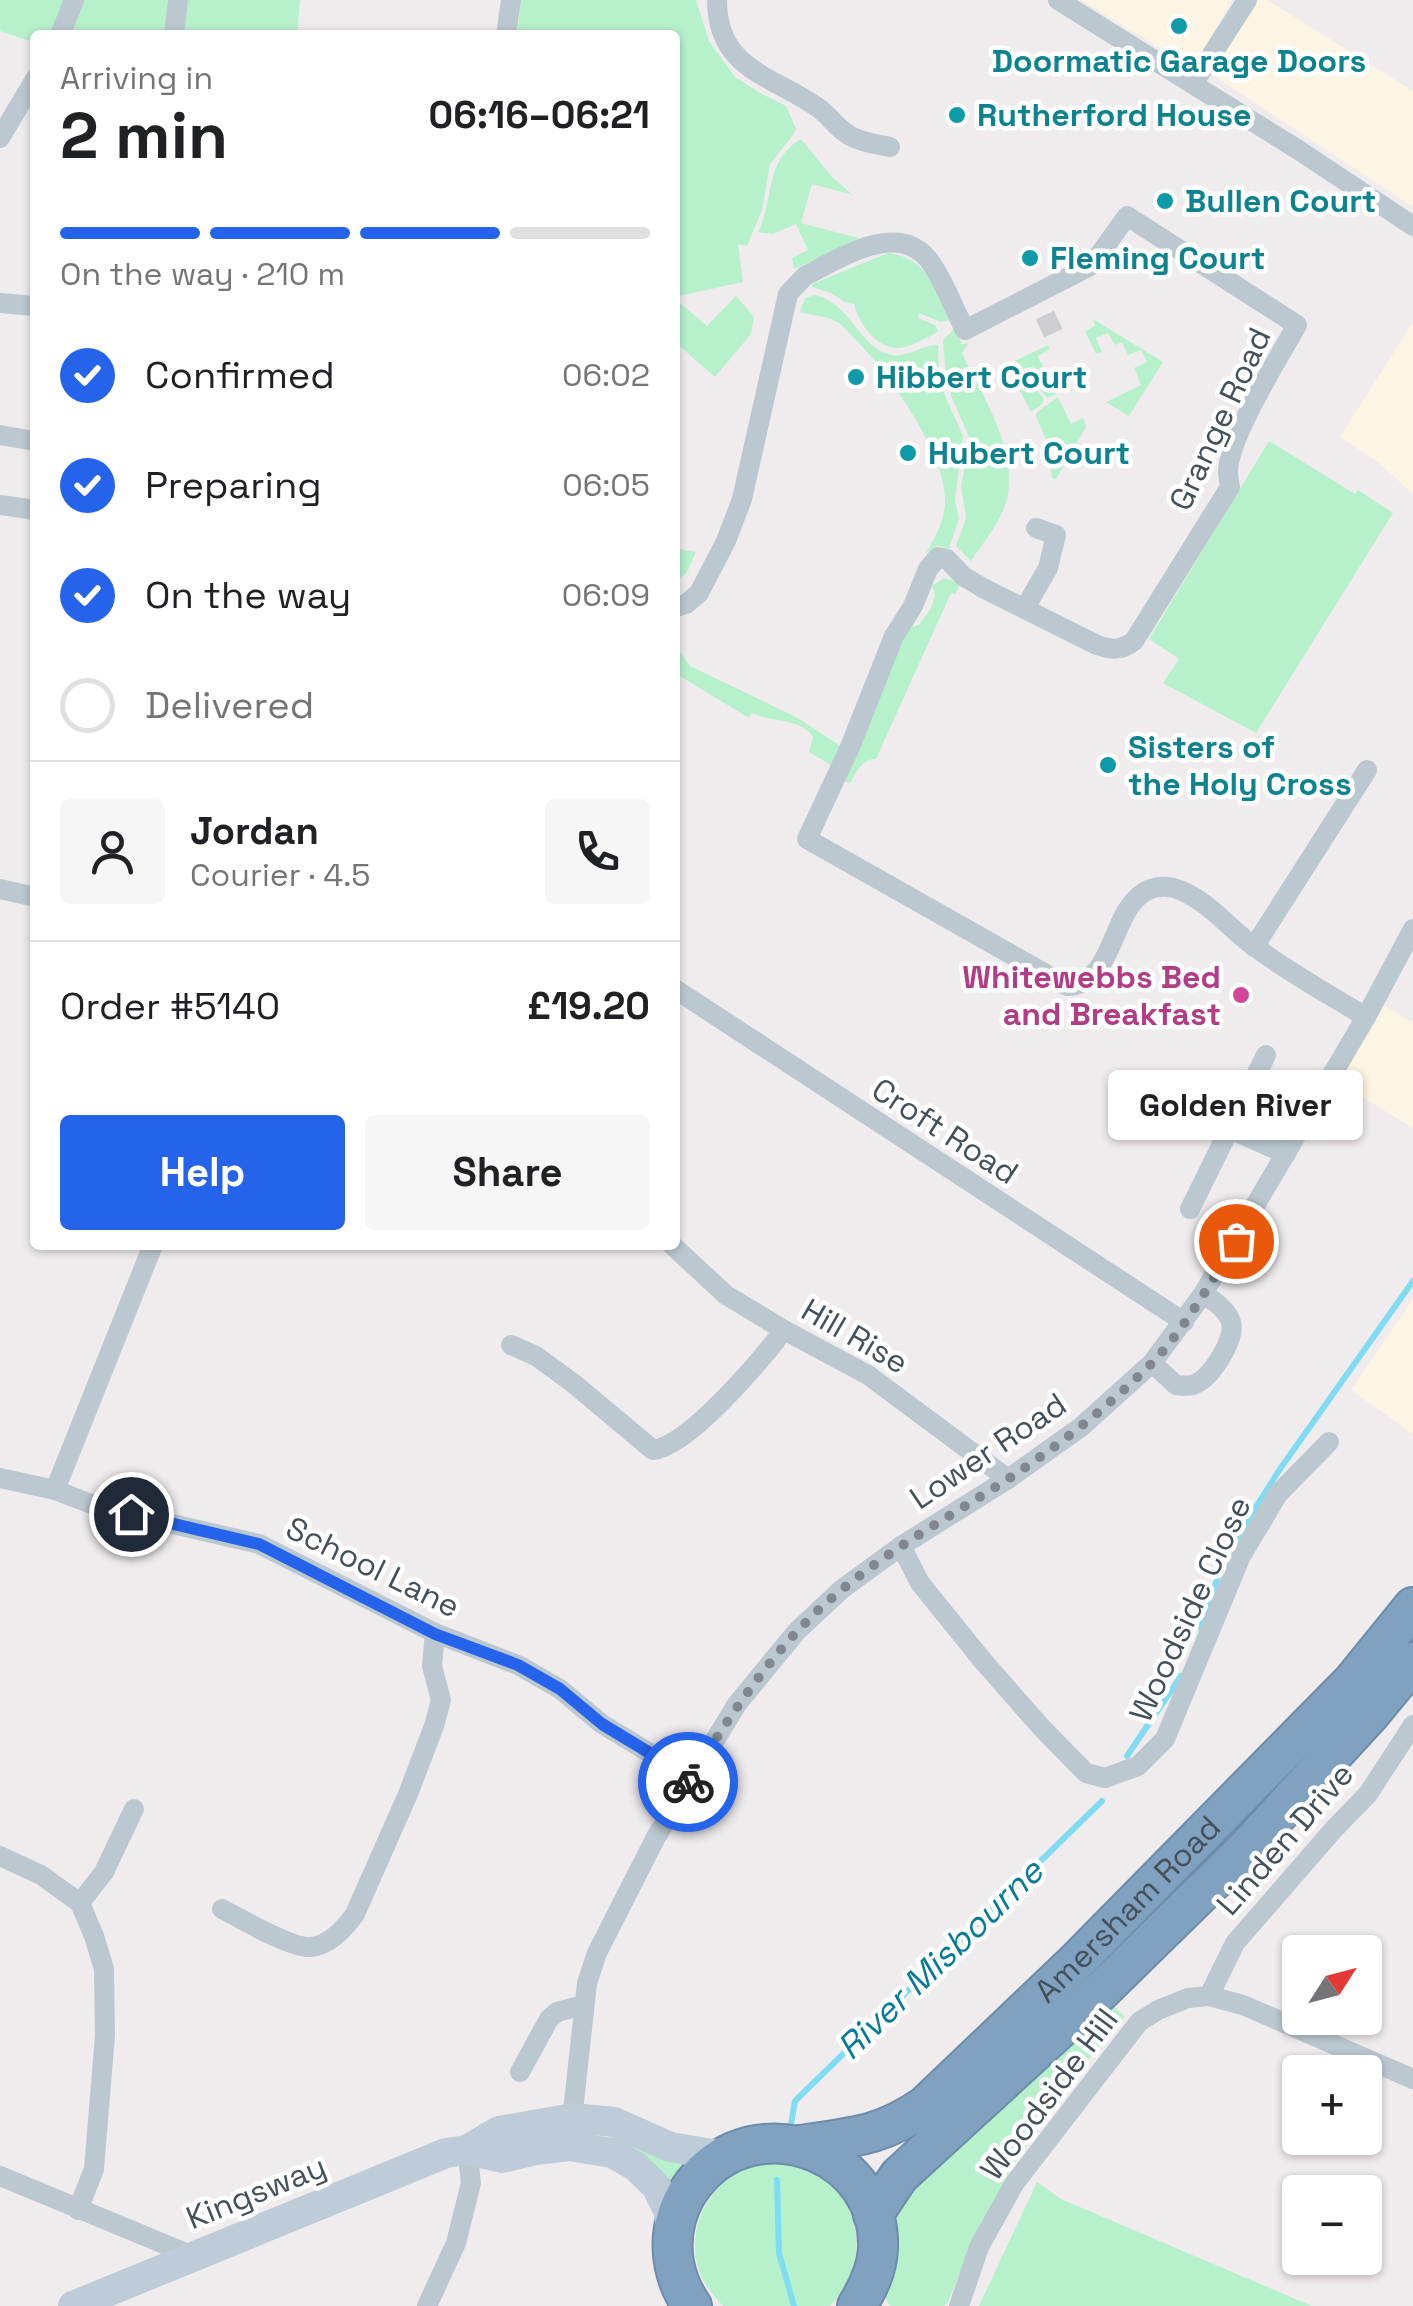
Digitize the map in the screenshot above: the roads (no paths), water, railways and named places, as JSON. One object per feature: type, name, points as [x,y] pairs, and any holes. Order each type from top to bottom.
[{"type":"highway","name":"Amersham Road","points":[[725,2156],[740,2148],[770,2142],[800,2145],[877,2133],[925,2106],[1076,1963],[1353,1681],[1413,1607]]},
{"type":"highway","name":"Amersham Road","points":[[873,2215],[899,2176],[1102,1990],[1246,1849],[1413,1662]]},
{"type":"highway","points":[[800,2145],[832,2159],[857,2184],[873,2215],[878,2248],[871,2282],[857,2306]]},
{"type":"highway","points":[[684,2299],[673,2260],[672,2233],[679,2207],[692,2183],[725,2156]]},
{"type":"main road","name":"Kingsway","points":[[73,2306],[446,2153],[466,2150],[502,2158],[536,2150],[571,2132],[614,2122],[670,2147],[725,2156]]},
{"type":"main road","name":"Kingsway","points":[[571,2132],[635,2166],[656,2186],[668,2210],[672,2233]]},
{"type":"street","points":[[62,30],[74,0]]},
{"type":"street","points":[[175,30],[178,0]]},
{"type":"street","points":[[507,30],[511,0]]},
{"type":"street","points":[[717,0],[717,18],[724,38],[756,73],[818,108],[848,136],[890,147]]},
{"type":"street","points":[[1058,0],[1413,226]]},
{"type":"street","points":[[1193,84],[1247,0]]},
{"type":"street","points":[[0,138],[30,87]]},
{"type":"street","name":"Grange Road","points":[[680,605],[700,593],[738,511],[788,294],[805,276],[871,244],[890,241],[908,245],[922,252],[933,265],[965,330],[1092,265],[1128,216],[1297,325],[1232,451],[1230,487],[1134,641],[1123,649],[1111,650],[1025,608],[963,576],[947,559],[938,557],[894,636],[850,747],[806,839],[1066,986],[1079,986],[1099,968],[1132,902],[1147,890],[1163,886],[1180,889],[1254,947],[1366,1017]]},
{"type":"street","points":[[0,304],[30,306]]},
{"type":"street","points":[[0,435],[30,440]]},
{"type":"street","points":[[0,505],[30,509]]},
{"type":"street","points":[[1025,608],[1048,568],[1056,535],[1036,528]]},
{"type":"street","points":[[1254,947],[1367,770]]},
{"type":"street","points":[[0,889],[30,895]]},
{"type":"street","name":"Lower Road","points":[[571,2132],[587,1982],[597,1953],[632,1880],[737,1704],[797,1631],[842,1589],[1081,1427],[1152,1363],[1204,1294],[1413,929]]},
{"type":"street","name":"Croft Road","points":[[680,993],[1184,1322]]},
{"type":"street","points":[[1190,1209],[1266,1055]]},
{"type":"street","points":[[1228,1128],[1286,1154]]},
{"type":"street","points":[[54,1490],[151,1250]]},
{"type":"street","name":"Hill Rise","points":[[678,1250],[726,1294],[868,1375],[1008,1479]]},
{"type":"street","points":[[1152,1363],[1176,1384],[1193,1385],[1202,1381],[1230,1344],[1228,1316],[1204,1294]]},
{"type":"street","points":[[511,1345],[536,1356],[653,1450],[672,1444],[701,1419],[758,1364],[784,1330]]},
{"type":"street","name":"Woodside Close","points":[[901,1546],[920,1583],[1029,1714],[1086,1773],[1105,1778],[1138,1766],[1165,1739],[1242,1556],[1278,1494],[1329,1442]]},
{"type":"street","name":"School Lane","points":[[0,1478],[54,1490],[99,1507],[259,1544],[435,1634],[518,1665],[560,1689],[602,1724],[668,1764],[688,1783]]},
{"type":"street","points":[[222,1909],[308,1948],[344,1930],[355,1914],[408,1794],[434,1726],[441,1700],[432,1666],[435,1634]]},
{"type":"street","name":"Linden Drive","points":[[1210,1996],[1234,1943],[1368,1794],[1413,1726]]},
{"type":"street","points":[[80,1902],[104,1872],[134,1809]]},
{"type":"street","points":[[0,1856],[41,1875],[80,1902],[104,1969],[105,2034],[94,2169],[78,2210]]},
{"type":"street","points":[[1210,1996],[1242,2004],[1413,2079]]},
{"type":"street","name":"Woodside Hill","points":[[959,2306],[979,2247],[1014,2184],[1138,2022],[1188,1998],[1210,1996]]},
{"type":"street","points":[[520,2072],[549,2018],[584,2004]]},
{"type":"street","points":[[428,2306],[456,2243],[471,2183],[466,2150]]},
{"type":"street","points":[[0,2176],[192,2256]]},
{"type":"waterway","name":"River Misbourne","points":[[1201,1628],[1224,1558],[1280,1469],[1413,1281]]},
{"type":"waterway","name":"River Misbourne","points":[[1127,1756],[1181,1676]]},
{"type":"waterway","name":"River Misbourne","points":[[791,2124],[795,2101],[1102,1801]]},
{"type":"waterway","name":"River Misbourne","points":[[777,2180],[779,2253],[794,2306]]},
{"type":"tunnel","points":[[1045,315],[1057,341]]},
{"type":"place","name":"Doormatic Garage Doors","points":[[1179,26]]},
{"type":"place","name":"Rutherford House","points":[[957,115]]},
{"type":"place","name":"Bullen Court","points":[[1165,201]]},
{"type":"place","name":"Fleming Court","points":[[1030,258]]},
{"type":"place","name":"Hibbert Court","points":[[856,377]]},
{"type":"place","name":"Hubert Court","points":[[908,453]]},
{"type":"place","name":"Sisters of the Holy Cross","points":[[1108,765]]},
{"type":"place","name":"Whitewebbs Bed and Breakfast","points":[[1241,995]]},
{"type":"place","name":"Golden River","points":[[1236,1241]]}]
